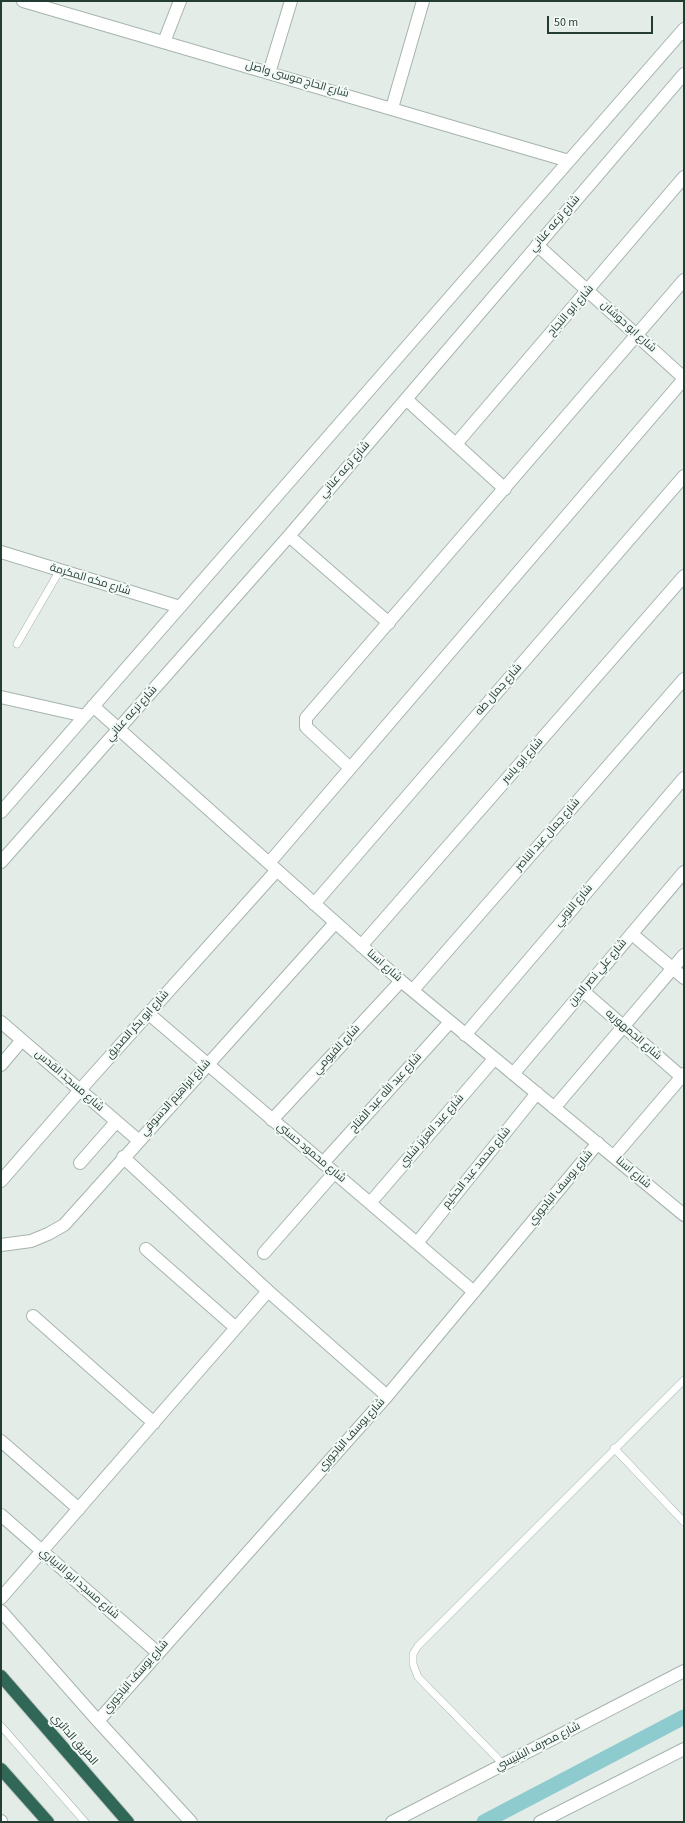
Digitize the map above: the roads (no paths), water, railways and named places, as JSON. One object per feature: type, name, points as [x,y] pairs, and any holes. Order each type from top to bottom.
[{"type":"highway","name":"الطريق الدائري","points":[[1,1676],[128,1822]]},
{"type":"highway","points":[[1,1769],[48,1822]]},
{"type":"street","name":"شارع الحاج موسى واصل","points":[[23,1],[569,161]]},
{"type":"street","points":[[164,42],[180,1]]},
{"type":"street","points":[[269,73],[291,1]]},
{"type":"street","points":[[392,108],[423,1]]},
{"type":"street","points":[[1,812],[684,29]]},
{"type":"street","name":"شارع ترعه عناني","points":[[1,862],[289,536],[537,244],[684,74]]},
{"type":"street","name":"شارع ابو النجاح","points":[[456,444],[684,177]]},
{"type":"street","name":"شارع ابو حوشان","points":[[537,244],[684,378]]},
{"type":"street","points":[[350,768],[306,727],[306,718],[684,280]]},
{"type":"street","name":"شارع ابو بكر الصديق","points":[[1,1181],[80,1090],[149,1014],[273,867],[350,768],[684,378]]},
{"type":"street","points":[[406,399],[505,489]]},
{"type":"street","name":"شارع جمال طه","points":[[314,904],[684,476]]},
{"type":"street","points":[[289,536],[389,623]]},
{"type":"street","name":"شارع مكه المكرمة","points":[[1,552],[180,607]]},
{"type":"street","name":"شارع ابو ياسر","points":[[361,946],[684,576]]},
{"type":"street","name":"شارع جمال عبد الناصر","points":[[413,990],[684,679]]},
{"type":"street","points":[[1,697],[85,716]]},
{"type":"street","name":"شارع اسنا","points":[[93,706],[334,923],[401,981],[464,1035],[614,1156],[684,1215]]},
{"type":"street","name":"شارع النوبي","points":[[464,1035],[684,778]]},
{"type":"street","name":"شارع علي نصر الدين","points":[[512,1074],[684,872]]},
{"type":"street","name":"شارع ابراهيم الدسوقي","points":[[1,1245],[31,1241],[64,1225],[138,1140],[334,923]]},
{"type":"street","points":[[632,934],[684,978]]},
{"type":"street","points":[[554,1108],[684,955]]},
{"type":"street","name":"شارع الفيومي","points":[[272,1120],[401,981]]},
{"type":"street","name":"شارع الجمهوريه","points":[[583,991],[683,1076]]},
{"type":"street","name":"شارع محمود حسني","points":[[149,1014],[474,1292]]},
{"type":"street","name":"شارع مسجد القدس","points":[[1,1022],[138,1140]]},
{"type":"street","name":"شارع عبد الله عبد الفتاح","points":[[323,1163],[450,1022]]},
{"type":"street","points":[[1,1065],[22,1040]]},
{"type":"street","name":"شارع عبد العزيز شلبي","points":[[370,1203],[494,1059]]},
{"type":"street","points":[[614,1156],[683,1076]]},
{"type":"street","name":"شارع محمد عبد الحكيم","points":[[417,1243],[537,1094]]},
{"type":"street","points":[[80,1162],[116,1122]]},
{"type":"street","name":"شارع يوسف الباجوري","points":[[98,1721],[387,1396],[598,1143]]},
{"type":"street","points":[[123,1157],[268,1291],[387,1396]]},
{"type":"street","points":[[264,1253],[334,1173]]},
{"type":"street","points":[[146,1249],[236,1328]]},
{"type":"street","points":[[1,1598],[268,1291]]},
{"type":"street","points":[[33,1316],[154,1422]]},
{"type":"street","points":[[1,1441],[79,1509]]},
{"type":"street","name":"شارع مسجد ابو الابياري","points":[[1,1515],[158,1653]]},
{"type":"street","points":[[1,1611],[98,1721],[192,1822]]},
{"type":"street","name":"شارع مصرف البلبيسي","points":[[392,1822],[684,1671]]},
{"type":"street","points":[[540,1822],[684,1749]]},
{"type":"lane","points":[[17,644],[60,570]]},
{"type":"lane","points":[[504,1765],[418,1677],[412,1664],[412,1654],[418,1646],[614,1448],[684,1380]]},
{"type":"lane","points":[[614,1448],[684,1522]]},
{"type":"lane","points":[[1,1726],[85,1822]]},
{"type":"waterway","points":[[484,1822],[684,1717]]}]
